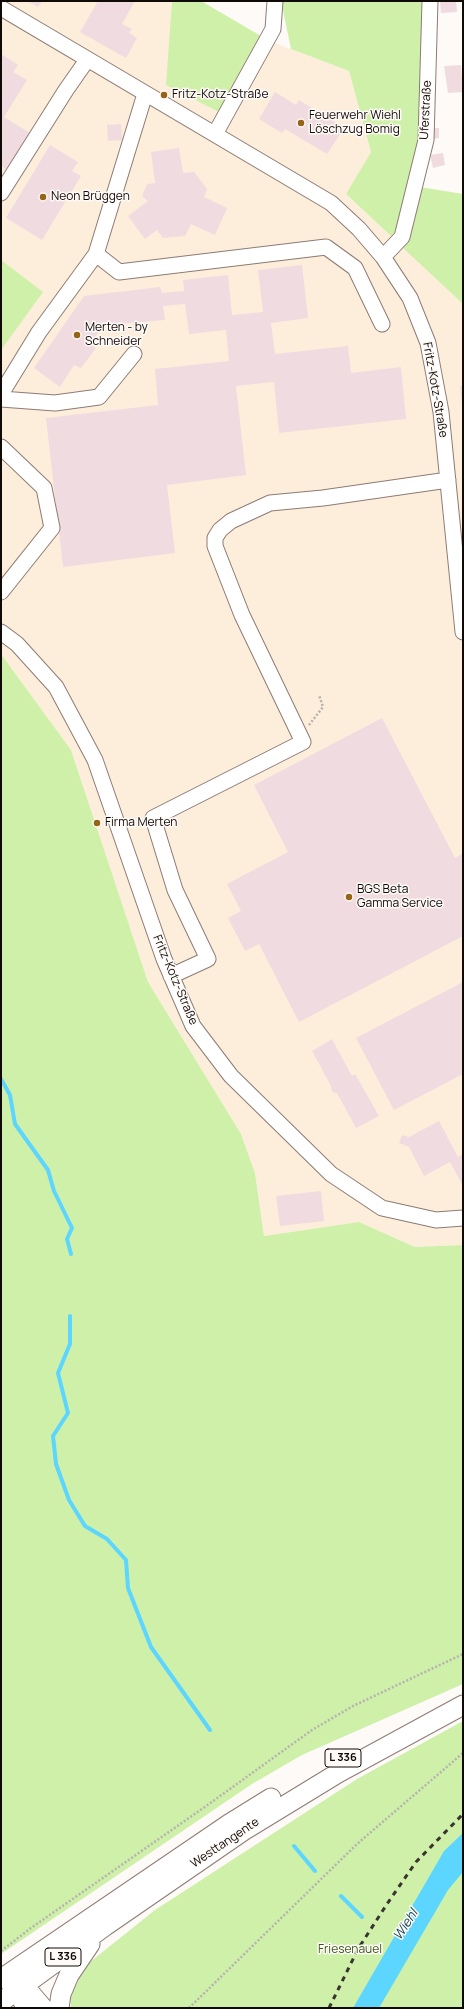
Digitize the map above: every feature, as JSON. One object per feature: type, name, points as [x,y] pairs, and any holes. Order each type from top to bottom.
[{"type":"main road","name":"Westtangente","points":[[1,2002],[105,1926],[275,1810],[338,1773],[463,1705]]},
{"type":"main road","name":"Westtangente","points":[[1,1980],[35,1955],[265,1801],[333,1763],[381,1740],[463,1705]]},
{"type":"main road","name":"L 336","points":[[59,2008],[61,1994],[69,1975],[81,1955],[105,1926]]},
{"type":"main road","name":"L 336","points":[[20,1988],[27,1965],[35,1955]]},
{"type":"main road","points":[[1,1985],[20,1988],[34,1997],[43,2008]]},
{"type":"main road","points":[[20,1988],[21,2000],[26,2008]]},
{"type":"street","points":[[215,134],[273,29],[275,1]]},
{"type":"street","name":"Uferstraße","points":[[383,257],[402,237],[426,140],[430,1]]},
{"type":"street","name":"Fritz-Kotz-Straße","points":[[1,8],[331,203],[359,229],[383,257],[410,298],[428,342],[442,412],[463,632]]},
{"type":"street","points":[[1,193],[66,90],[87,60]]},
{"type":"street","points":[[1,394],[38,332],[96,254],[145,94]]},
{"type":"street","points":[[96,254],[119,272],[326,247],[355,268],[382,324]]},
{"type":"street","points":[[1,399],[55,403],[98,397],[134,354]]},
{"type":"street","points":[[1,447],[44,488],[52,528],[1,592]]},
{"type":"street","points":[[171,976],[208,959],[175,890],[153,818],[304,742],[242,615],[215,546],[215,538],[220,530],[231,521],[270,503],[323,498],[448,480]]},
{"type":"street","name":"Fritz-Kotz-Straße","points":[[1,632],[17,644],[56,687],[95,760],[171,976],[193,1026],[231,1076],[331,1174],[382,1208],[436,1220],[463,1218]]},
{"type":"path","points":[[299,733],[309,726],[323,707],[319,695]]},
{"type":"path","points":[[1,1951],[31,1928],[312,1730],[353,1706],[463,1654]]},
{"type":"path","points":[[189,2008],[357,1844],[463,1753]]},
{"type":"shaded area","points":[[1,1],[170,1],[349,71],[371,152],[346,194],[463,302],[463,1245],[415,1247],[359,1222],[264,1236],[255,1173],[241,1134],[148,982],[71,750],[1,654]]},
{"type":"green space","points":[[170,1],[201,1],[261,36],[219,112],[166,85],[172,2]]},
{"type":"green space","points":[[281,1],[420,1],[425,9],[421,135],[397,230],[391,236],[346,194],[371,152],[349,71],[291,49]]},
{"type":"green space","points":[[420,187],[463,194],[462,303],[401,246]]},
{"type":"green space","points":[[1,260],[43,292],[1,350]]},
{"type":"green space","points":[[1,654],[71,750],[148,982],[241,1134],[255,1173],[264,1236],[359,1222],[415,1247],[463,1245],[463,1684],[302,1755],[252,1784],[1,1954]]},
{"type":"green space","name":"Friesenauel","points":[[463,1721],[463,2008],[71,2008],[70,1997],[85,1966],[155,1910],[357,1779]]},
{"type":"water","name":"Wiehl","points":[[463,1833],[463,1872],[448,1890],[379,2008],[353,2008],[444,1851]]},
{"type":"building","points":[[27,1],[42,1],[38,7]]},
{"type":"building","points":[[98,1],[135,1],[122,24],[132,29],[129,33],[137,38],[126,58],[80,32]]},
{"type":"building","points":[[440,1],[456,1],[457,12],[441,13]]},
{"type":"building","points":[[1,54],[18,65],[13,72],[27,80],[4,117],[30,133],[7,170],[1,166]]},
{"type":"building","points":[[461,65],[463,92],[448,93],[444,66]]},
{"type":"building","name":"Feuerwehr Wiehl Löschzug Bomig","points":[[275,92],[296,105],[299,100],[344,128],[327,154],[285,129],[282,133],[259,119]]},
{"type":"building","points":[[121,124],[122,140],[108,141],[107,125]]},
{"type":"building","points":[[433,128],[439,128],[439,138],[434,139]]},
{"type":"building","name":"Neon Brüggen","points":[[50,145],[78,162],[72,171],[81,176],[42,240],[6,218]]},
{"type":"building","points":[[179,148],[183,173],[194,172],[207,189],[204,197],[227,208],[215,235],[191,224],[185,236],[163,238],[157,230],[145,239],[128,216],[148,201],[142,196],[147,184],[155,183],[151,152]]},
{"type":"building","points":[[443,153],[445,165],[433,168],[430,155]]},
{"type":"building","points":[[302,265],[308,318],[271,323],[275,354],[348,346],[351,373],[401,367],[406,419],[279,433],[274,382],[236,386],[246,475],[167,485],[175,553],[63,567],[46,418],[158,405],[155,369],[229,361],[226,330],[189,334],[185,304],[163,306],[165,320],[103,325],[90,345],[96,348],[81,368],[74,365],[60,387],[34,368],[84,296],[160,287],[162,293],[184,291],[183,280],[228,275],[232,315],[263,312],[258,270]]},
{"type":"building","points":[[460,386],[463,386],[463,407],[462,407]]},
{"type":"building","name":"BGS Beta Gamma Service","points":[[382,718],[455,858],[462,854],[463,855],[463,936],[299,1022],[259,944],[245,951],[228,918],[241,911],[227,884],[288,852],[254,785]]},
{"type":"building","points":[[463,982],[463,1074],[394,1110],[356,1038]]},
{"type":"building","points":[[332,1039],[352,1076],[355,1074],[379,1116],[356,1128],[337,1093],[332,1092],[331,1086],[312,1051]]},
{"type":"building","points":[[439,1121],[458,1157],[463,1154],[463,1186],[450,1162],[424,1176],[409,1147],[399,1143],[402,1135],[409,1137]]},
{"type":"building","points":[[321,1191],[324,1221],[280,1226],[276,1196]]},
{"type":"waterway","points":[[1,1079],[10,1095],[15,1124],[48,1170],[54,1191],[72,1228],[67,1239],[71,1254]]},
{"type":"waterway","points":[[70,1316],[70,1344],[58,1373],[68,1413],[53,1436],[56,1464],[69,1500],[85,1526],[107,1539],[126,1560],[128,1588],[151,1647],[210,1730]]},
{"type":"waterway","points":[[294,1846],[315,1871]]},
{"type":"waterway","points":[[341,1896],[362,1917]]},
{"type":"railway","points":[[329,2008],[358,1949],[416,1862],[463,1814]]},
{"type":"place","name":"Fritz-Kotz-Straße","points":[[164,95]]},
{"type":"place","name":"Feuerwehr Wiehl Löschzug Bomig","points":[[301,123]]},
{"type":"place","name":"Neon Brüggen","points":[[43,197]]},
{"type":"place","name":"Merten - by Schneider","points":[[77,335]]},
{"type":"place","name":"Firma Merten","points":[[97,823]]},
{"type":"place","name":"BGS Beta Gamma Service","points":[[349,897]]}]
